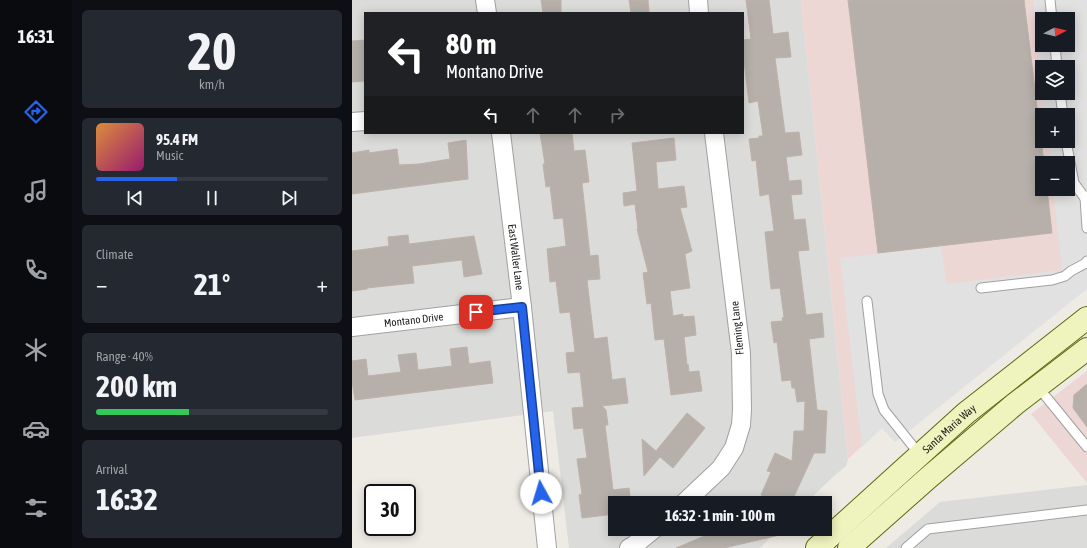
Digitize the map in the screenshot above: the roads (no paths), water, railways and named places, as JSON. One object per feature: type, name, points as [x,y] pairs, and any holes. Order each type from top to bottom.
[{"type":"main road","name":"Santa Maria Way","points":[[817,548],[966,412],[1087,318]]},
{"type":"main road","name":"Santa Maria Way","points":[[849,548],[1015,404],[1087,349]]},
{"type":"street","points":[[485,0],[487,12]]},
{"type":"street","points":[[698,0],[700,12]]},
{"type":"street","points":[[352,122],[364,121]]},
{"type":"street","name":"East Waller Lane","points":[[501,134],[522,307],[548,548]]},
{"type":"street","name":"Fleming Lane","points":[[691,496],[721,468],[734,448],[741,425],[742,410],[740,354],[714,134]]},
{"type":"street","name":"Montano Drive","points":[[352,327],[522,307]]},
{"type":"street","points":[[629,548],[645,536]]},
{"type":"lane","points":[[1050,0],[1051,12]]},
{"type":"lane","points":[[1067,148],[1074,183],[1086,198],[1087,228]]},
{"type":"lane","points":[[981,288],[1052,280],[1065,276],[1087,261]]},
{"type":"lane","points":[[867,301],[878,394],[884,410],[920,455]]},
{"type":"lane","points":[[1038,387],[1087,446]]},
{"type":"lane","points":[[906,548],[928,529],[1087,510]]}]
